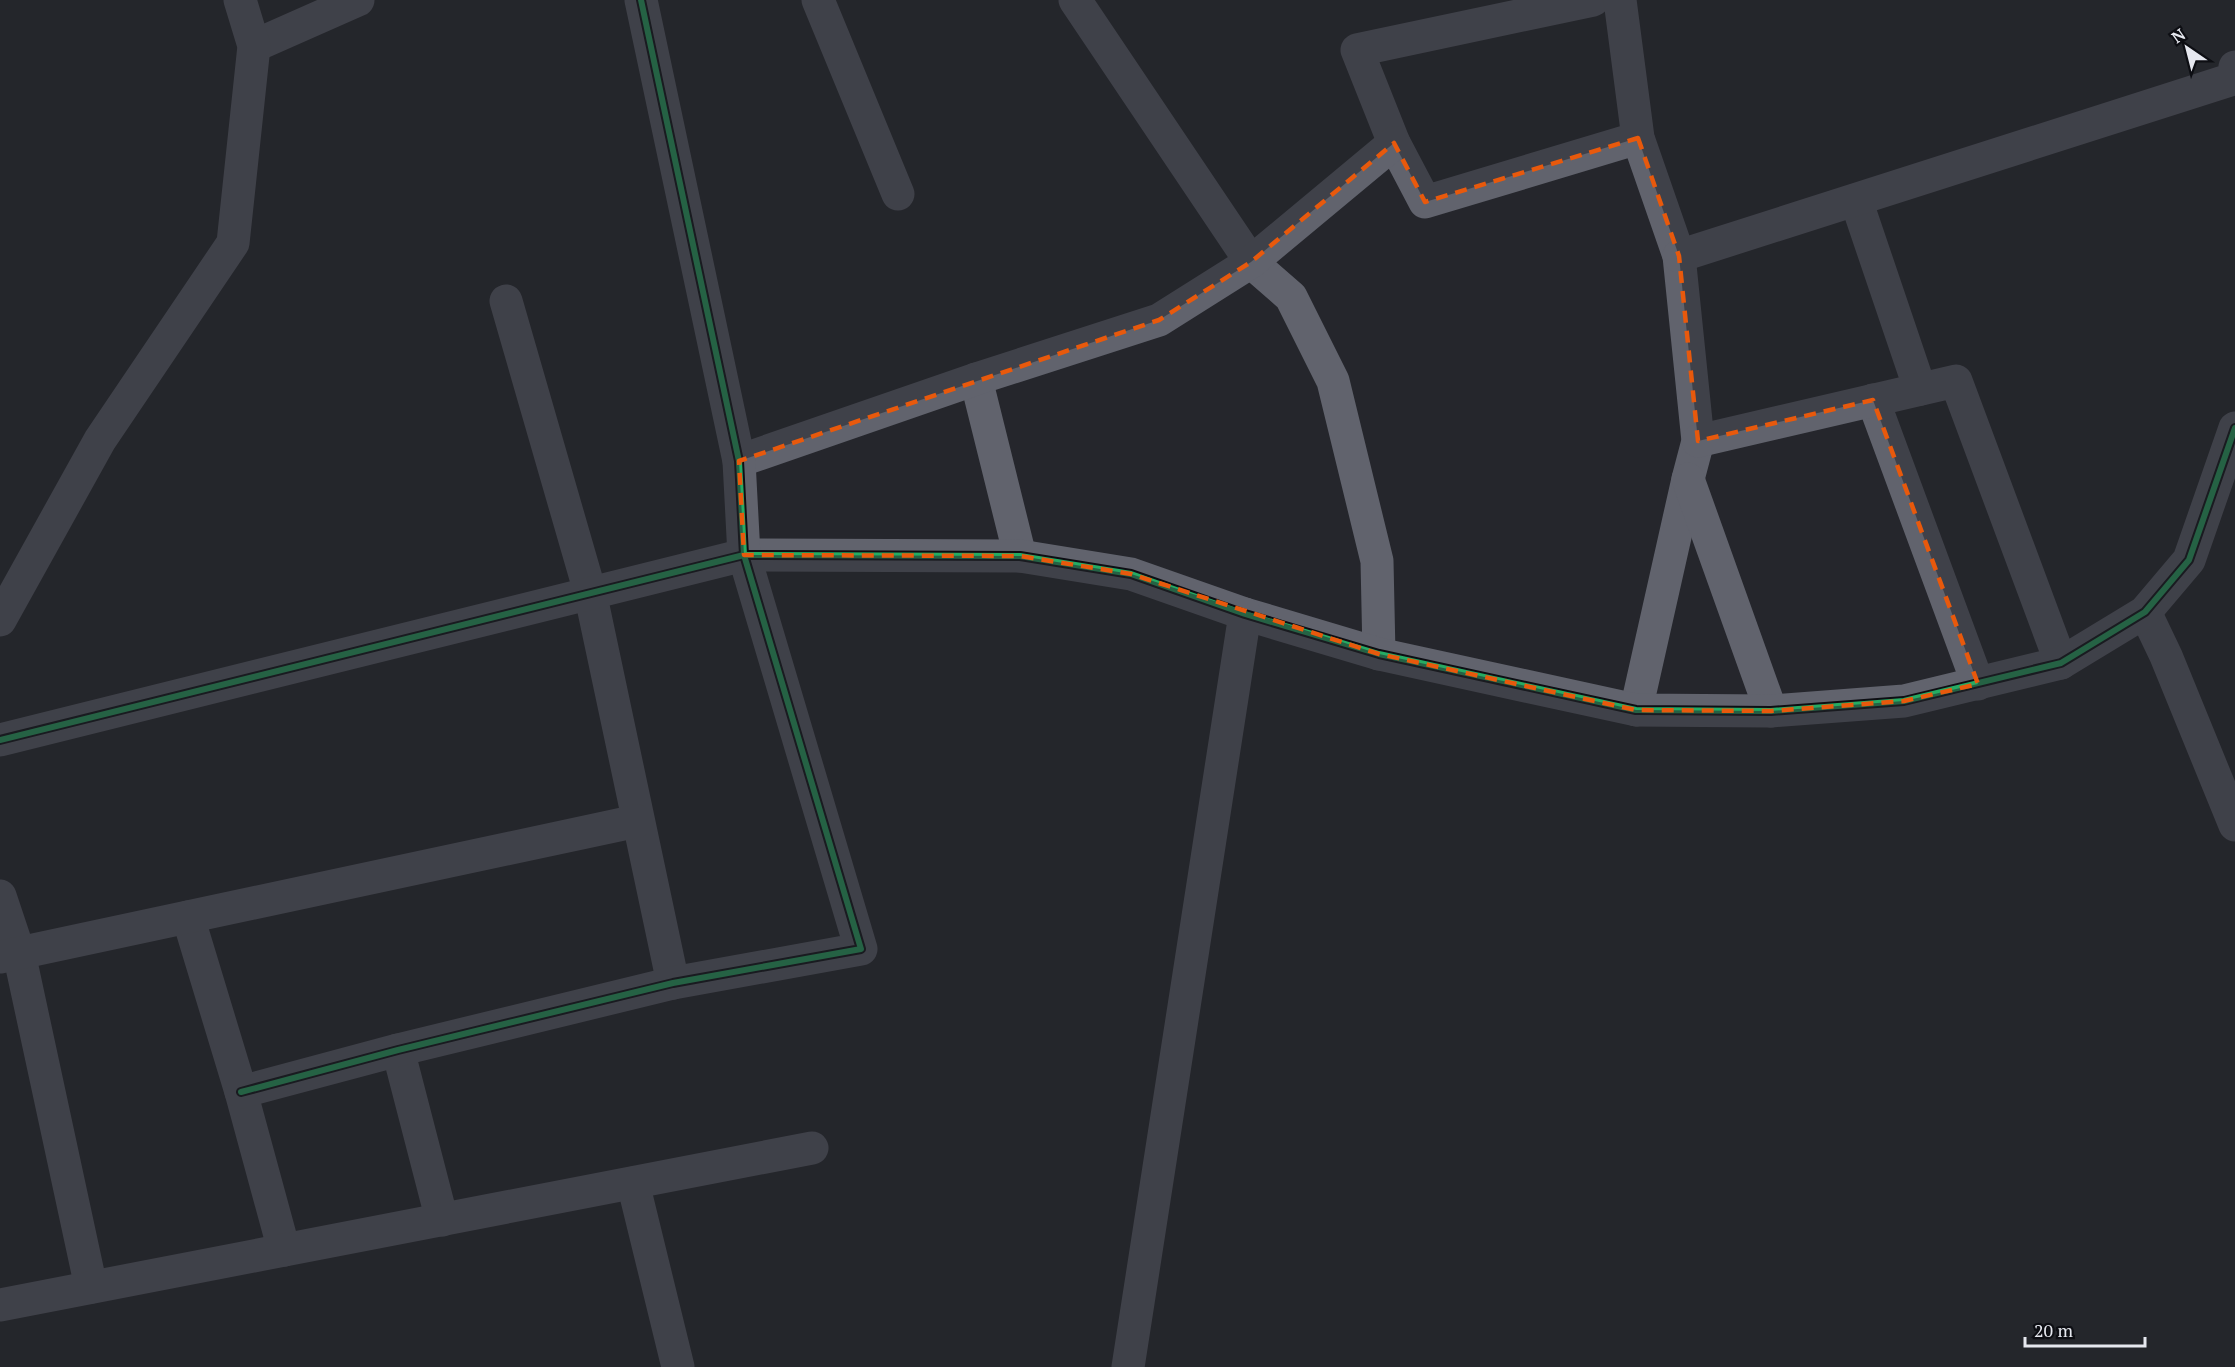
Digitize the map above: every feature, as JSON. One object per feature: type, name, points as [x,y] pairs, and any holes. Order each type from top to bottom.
[{"type":"street","points":[[0,620],[100,440],[233,243],[254,46],[240,0]]},
{"type":"street","points":[[254,46],[358,0]]},
{"type":"street","points":[[241,1092],[398,1050],[673,983],[861,949],[744,555],[738,461],[641,0]]},
{"type":"street","points":[[818,0],[898,194]]},
{"type":"street","points":[[1075,0],[1251,262],[1291,297],[1333,381],[1377,561],[1379,654]]},
{"type":"street","points":[[1593,0],[1357,50],[1394,143],[1425,202],[1638,138]]},
{"type":"street","points":[[1620,0],[1638,138],[1679,256],[1698,441],[1636,710]]},
{"type":"street","points":[[1679,256],[2233,80],[2235,67]]},
{"type":"street","points":[[738,461],[975,379],[1160,320],[1251,262],[1394,143]]},
{"type":"street","points":[[1856,200],[1920,389]]},
{"type":"street","points":[[506,301],[590,592],[673,983]]},
{"type":"street","points":[[975,379],[1020,555]]},
{"type":"street","points":[[1698,441],[1956,381],[2061,663]]},
{"type":"street","points":[[1873,400],[1978,684]]},
{"type":"street","points":[[0,740],[744,555],[1020,555],[1131,574],[1245,614],[1379,654],[1636,710],[1771,711],[1904,701],[2061,663],[2145,612],[2189,560],[2235,428]]},
{"type":"street","points":[[1688,479],[1771,711]]},
{"type":"street","points":[[2145,612],[2166,656],[2235,825]]},
{"type":"street","points":[[1128,1367],[1245,614]]},
{"type":"street","points":[[9,955],[638,821]]},
{"type":"street","points":[[0,896],[9,955],[91,1287]]},
{"type":"street","points":[[188,917],[241,1092],[284,1250]]},
{"type":"street","points":[[398,1050],[442,1220]]},
{"type":"street","points":[[0,1305],[812,1148]]},
{"type":"street","points":[[633,1183],[678,1367]]},
{"type":"highlighted area","points":[[1638,138],[1679,256],[1698,441],[1873,400],[1978,684],[1904,701],[1771,711],[1636,710],[1379,654],[1131,574],[1020,556],[744,555],[739,461],[1159,320],[1251,262],[1394,143],[1425,202]]},
{"type":"cycle path","points":[[241,1092],[398,1050],[673,983],[861,949],[744,555],[739,461],[641,0]]},
{"type":"cycle path","points":[[0,740],[744,555],[1020,556],[1131,574],[1245,614],[1379,654],[1636,710],[1771,711],[1904,701],[2061,663],[2145,612],[2189,560],[2235,428]]}]
